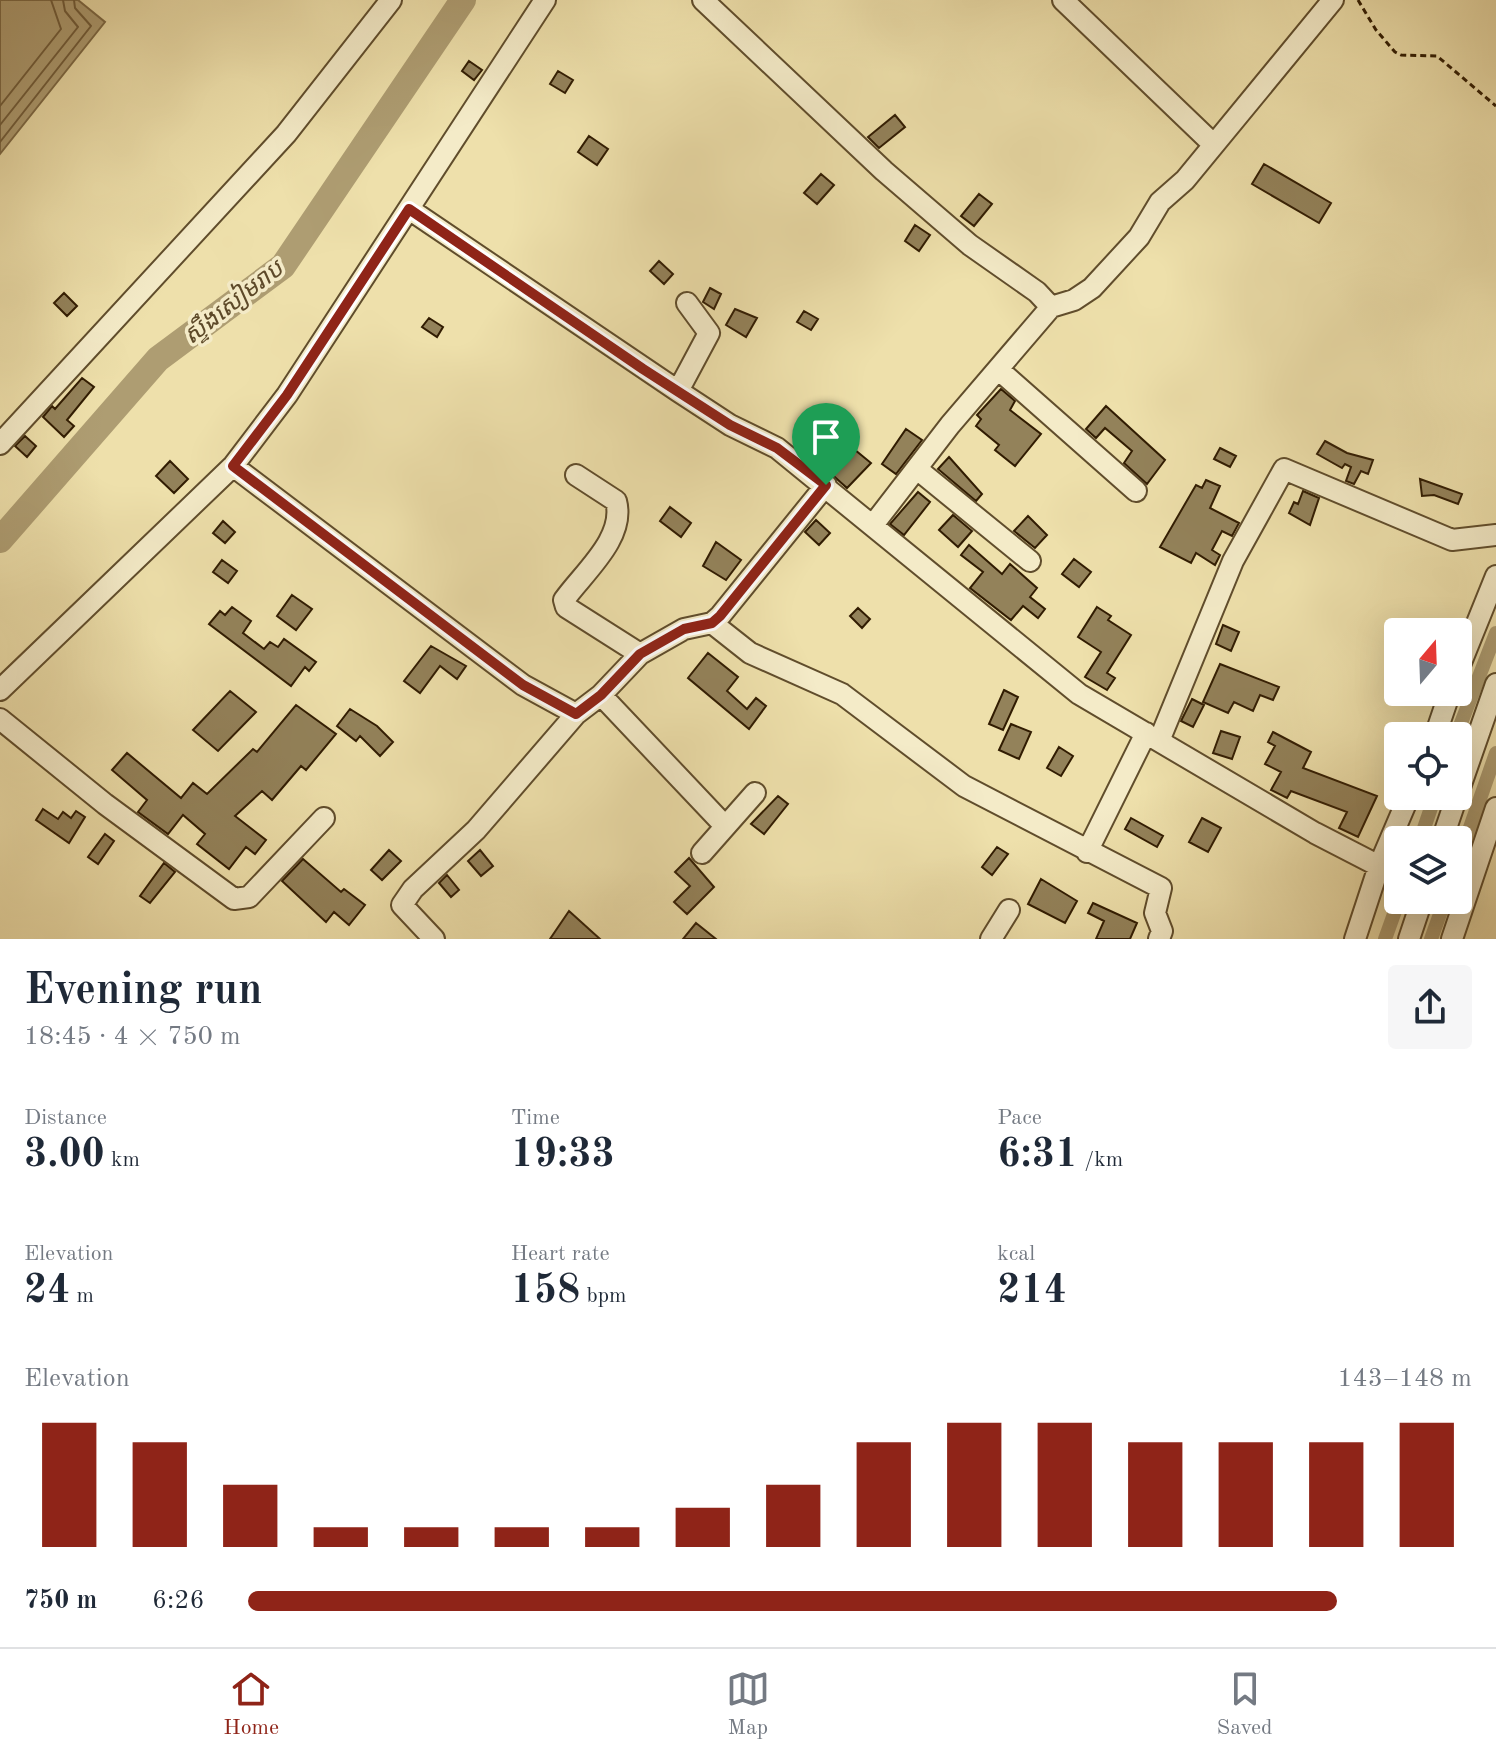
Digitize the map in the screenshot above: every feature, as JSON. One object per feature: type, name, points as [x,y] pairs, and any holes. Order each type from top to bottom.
[{"type":"street","points":[[0,444],[286,134],[391,0]]},
{"type":"street","points":[[0,690],[233,466],[287,395],[545,0]]},
{"type":"street","points":[[703,0],[884,171],[970,245],[1037,292],[1051,307]]},
{"type":"street","points":[[1063,0],[1213,144]]},
{"type":"street","points":[[873,525],[1051,307],[1074,300],[1100,280],[1139,237],[1160,202],[1185,180],[1333,0]]},
{"type":"street","points":[[409,209],[730,425],[777,448],[1079,694],[1315,833],[1379,866]]},
{"type":"street","points":[[678,391],[709,333],[687,303]]},
{"type":"street","points":[[999,370],[1136,491]]},
{"type":"street","points":[[233,466],[523,685],[576,714]]},
{"type":"street","points":[[917,469],[1030,561]]},
{"type":"street","points":[[1087,852],[1152,737],[1222,585],[1284,469],[1452,540],[1496,535]]},
{"type":"street","points":[[576,475],[616,501],[619,511],[614,533],[564,600],[566,607],[640,654]]},
{"type":"street","points":[[434,939],[404,911],[404,899],[476,830],[576,714],[601,695],[640,654],[684,629],[712,623],[826,485]]},
{"type":"street","points":[[1472,635],[1496,576]]},
{"type":"street","points":[[712,623],[750,653],[842,694],[964,786],[1161,888],[1155,913],[1162,931],[1159,939]]},
{"type":"street","points":[[1472,754],[1496,684]]},
{"type":"street","points":[[601,695],[724,825]]},
{"type":"street","points":[[0,719],[105,804],[234,899],[249,897],[324,818]]},
{"type":"street","points":[[702,853],[755,793]]},
{"type":"street","points":[[1453,939],[1496,808]]},
{"type":"street","points":[[1355,939],[1379,866],[1403,810]]},
{"type":"street","points":[[991,939],[1009,910]]},
{"type":"street","points":[[1409,939],[1417,914]]},
{"type":"path","points":[[1358,0],[1376,30],[1395,52],[1401,55],[1437,56],[1496,106]]},
{"type":"water","points":[[0,0],[78,0],[105,22],[0,154]]},
{"type":"building","points":[[469,61],[482,70],[474,80],[462,71]]},
{"type":"building","points":[[558,71],[573,80],[565,93],[550,84]]},
{"type":"building","points":[[895,115],[905,127],[879,148],[868,137]]},
{"type":"building","points":[[589,136],[608,149],[597,165],[578,152]]},
{"type":"building","points":[[1264,164],[1331,203],[1319,223],[1252,184]]},
{"type":"building","points":[[821,174],[834,185],[817,204],[804,193]]},
{"type":"building","points":[[979,194],[992,204],[974,226],[961,216]]},
{"type":"building","points":[[915,225],[930,235],[919,251],[905,241]]},
{"type":"building","points":[[659,261],[673,274],[664,284],[650,271]]},
{"type":"building","points":[[710,288],[721,294],[714,309],[703,302]]},
{"type":"building","points":[[64,293],[77,306],[67,316],[54,303]]},
{"type":"building","points":[[735,309],[757,318],[746,337],[726,325]]},
{"type":"building","points":[[804,311],[818,319],[811,330],[797,322]]},
{"type":"building","points":[[429,318],[443,327],[437,337],[422,327]]},
{"type":"building","points":[[82,378],[94,387],[67,420],[74,426],[64,437],[43,417],[52,406],[55,409]]},
{"type":"building","points":[[1001,389],[1015,401],[1010,410],[1041,434],[1015,466],[995,450],[999,445],[976,426],[981,419],[977,415]]},
{"type":"building","points":[[1106,406],[1165,460],[1147,484],[1124,463],[1132,451],[1105,428],[1096,438],[1086,429]]},
{"type":"building","points":[[906,429],[922,440],[896,474],[882,464]]},
{"type":"building","points":[[25,436],[36,446],[27,457],[15,446]]},
{"type":"building","points":[[1325,441],[1347,453],[1373,460],[1368,474],[1361,471],[1354,484],[1346,481],[1351,467],[1345,464],[1342,468],[1317,454]]},
{"type":"building","points":[[829,448],[846,461],[855,450],[871,463],[847,488],[818,462]]},
{"type":"building","points":[[1220,448],[1236,456],[1230,467],[1214,459]]},
{"type":"building","points":[[949,457],[982,494],[976,501],[938,469]]},
{"type":"building","points":[[170,461],[188,479],[174,493],[156,476]]},
{"type":"building","points":[[1420,479],[1462,494],[1458,504],[1434,495],[1422,496]]},
{"type":"building","points":[[1206,480],[1220,486],[1210,508],[1239,523],[1232,536],[1222,531],[1212,550],[1220,555],[1215,565],[1196,553],[1191,563],[1160,547],[1196,485],[1202,488]]},
{"type":"building","points":[[1303,491],[1319,498],[1310,525],[1289,513],[1294,502],[1298,504]]},
{"type":"building","points":[[918,492],[930,502],[904,535],[890,524]]},
{"type":"building","points":[[670,507],[691,523],[681,537],[660,521]]},
{"type":"building","points":[[953,515],[972,531],[958,547],[939,530]]},
{"type":"building","points":[[1028,516],[1047,535],[1035,548],[1014,531]]},
{"type":"building","points":[[816,520],[830,533],[819,545],[805,532]]},
{"type":"building","points":[[223,521],[235,532],[225,543],[213,533]]},
{"type":"building","points":[[716,542],[741,560],[726,580],[703,566]]},
{"type":"building","points":[[969,545],[1002,574],[1010,564],[1037,588],[1030,597],[1045,609],[1038,618],[1023,606],[1011,620],[970,588],[983,572],[961,555]]},
{"type":"building","points":[[1074,559],[1091,572],[1079,587],[1062,574]]},
{"type":"building","points":[[222,560],[237,571],[228,583],[213,572]]},
{"type":"building","points":[[292,595],[312,609],[296,630],[277,616]]},
{"type":"building","points":[[232,607],[251,621],[243,633],[264,649],[270,642],[278,647],[284,639],[316,662],[309,671],[305,667],[291,686],[209,624],[220,611],[225,615]]},
{"type":"building","points":[[1097,607],[1111,616],[1108,620],[1131,635],[1107,673],[1115,678],[1107,690],[1085,677],[1101,652],[1078,637]]},
{"type":"building","points":[[858,608],[870,619],[862,628],[850,616]]},
{"type":"building","points":[[1223,625],[1239,632],[1231,651],[1216,644]]},
{"type":"building","points":[[431,646],[466,666],[457,679],[440,666],[420,693],[404,681]]},
{"type":"building","points":[[708,653],[738,677],[727,691],[747,709],[756,698],[766,706],[749,729],[688,678]]},
{"type":"building","points":[[1220,664],[1279,687],[1273,700],[1260,695],[1253,711],[1234,702],[1228,713],[1203,702]]},
{"type":"building","points":[[1004,690],[1018,697],[1003,730],[989,724]]},
{"type":"building","points":[[230,691],[256,712],[218,751],[193,730]]},
{"type":"building","points":[[1192,699],[1204,705],[1193,727],[1181,721]]},
{"type":"building","points":[[296,705],[336,734],[306,770],[301,766],[272,800],[262,791],[235,816],[266,840],[255,854],[246,847],[229,869],[197,844],[205,834],[183,815],[168,834],[138,812],[147,800],[112,770],[127,753],[181,798],[193,783],[207,794],[253,749],[257,752]]},
{"type":"building","points":[[350,709],[377,726],[393,742],[380,756],[360,736],[356,741],[337,726]]},
{"type":"building","points":[[1011,724],[1031,732],[1019,759],[999,750]]},
{"type":"building","points":[[1221,731],[1240,737],[1232,759],[1213,753]]},
{"type":"building","points":[[1273,732],[1311,752],[1303,768],[1377,796],[1358,837],[1339,828],[1347,812],[1291,791],[1287,798],[1271,790],[1281,772],[1265,764],[1275,746],[1268,742]]},
{"type":"building","points":[[1059,747],[1073,756],[1061,776],[1047,768]]},
{"type":"building","points":[[778,796],[788,804],[764,834],[751,824]]},
{"type":"building","points":[[43,809],[58,819],[63,812],[71,818],[76,811],[85,817],[69,843],[36,820]]},
{"type":"building","points":[[1131,818],[1163,836],[1157,847],[1125,829]]},
{"type":"building","points":[[1202,818],[1221,828],[1208,852],[1189,842]]},
{"type":"building","points":[[105,834],[114,841],[98,864],[88,857]]},
{"type":"building","points":[[997,847],[1008,854],[992,875],[982,867]]},
{"type":"building","points":[[389,850],[401,861],[382,880],[371,870]]},
{"type":"building","points":[[480,850],[493,866],[481,876],[468,861]]},
{"type":"building","points":[[689,858],[714,887],[687,914],[674,902],[690,886],[675,872]]},
{"type":"building","points":[[303,859],[341,892],[344,889],[365,905],[349,925],[334,912],[326,922],[282,881]]},
{"type":"building","points":[[164,863],[175,872],[150,903],[140,896]]},
{"type":"building","points":[[447,875],[459,890],[451,897],[439,883]]},
{"type":"building","points":[[1041,879],[1077,901],[1065,923],[1028,904]]},
{"type":"building","points":[[1093,903],[1137,923],[1130,939],[1096,939],[1104,921],[1088,913]]},
{"type":"building","points":[[569,911],[600,939],[550,939]]},
{"type":"building","points":[[696,923],[716,939],[683,939]]},
{"type":"waterway","name":"ស្ទឹងសៀមរាប","points":[[0,540],[158,359],[283,266],[463,0]]},
{"type":"waterway","points":[[1461,722],[1496,633]]},
{"type":"waterway","points":[[1471,826],[1496,753]]},
{"type":"waterway","points":[[1425,826],[1430,810]]},
{"type":"waterway","points":[[1385,939],[1394,914]]},
{"type":"waterway","points":[[1431,939],[1440,914]]},
{"type":"route","points":[[409,209],[643,369],[730,425],[777,448],[826,485],[732,597],[720,616],[712,623],[684,629],[640,654],[601,695],[576,714],[523,685],[233,466],[287,395],[409,209]]}]
